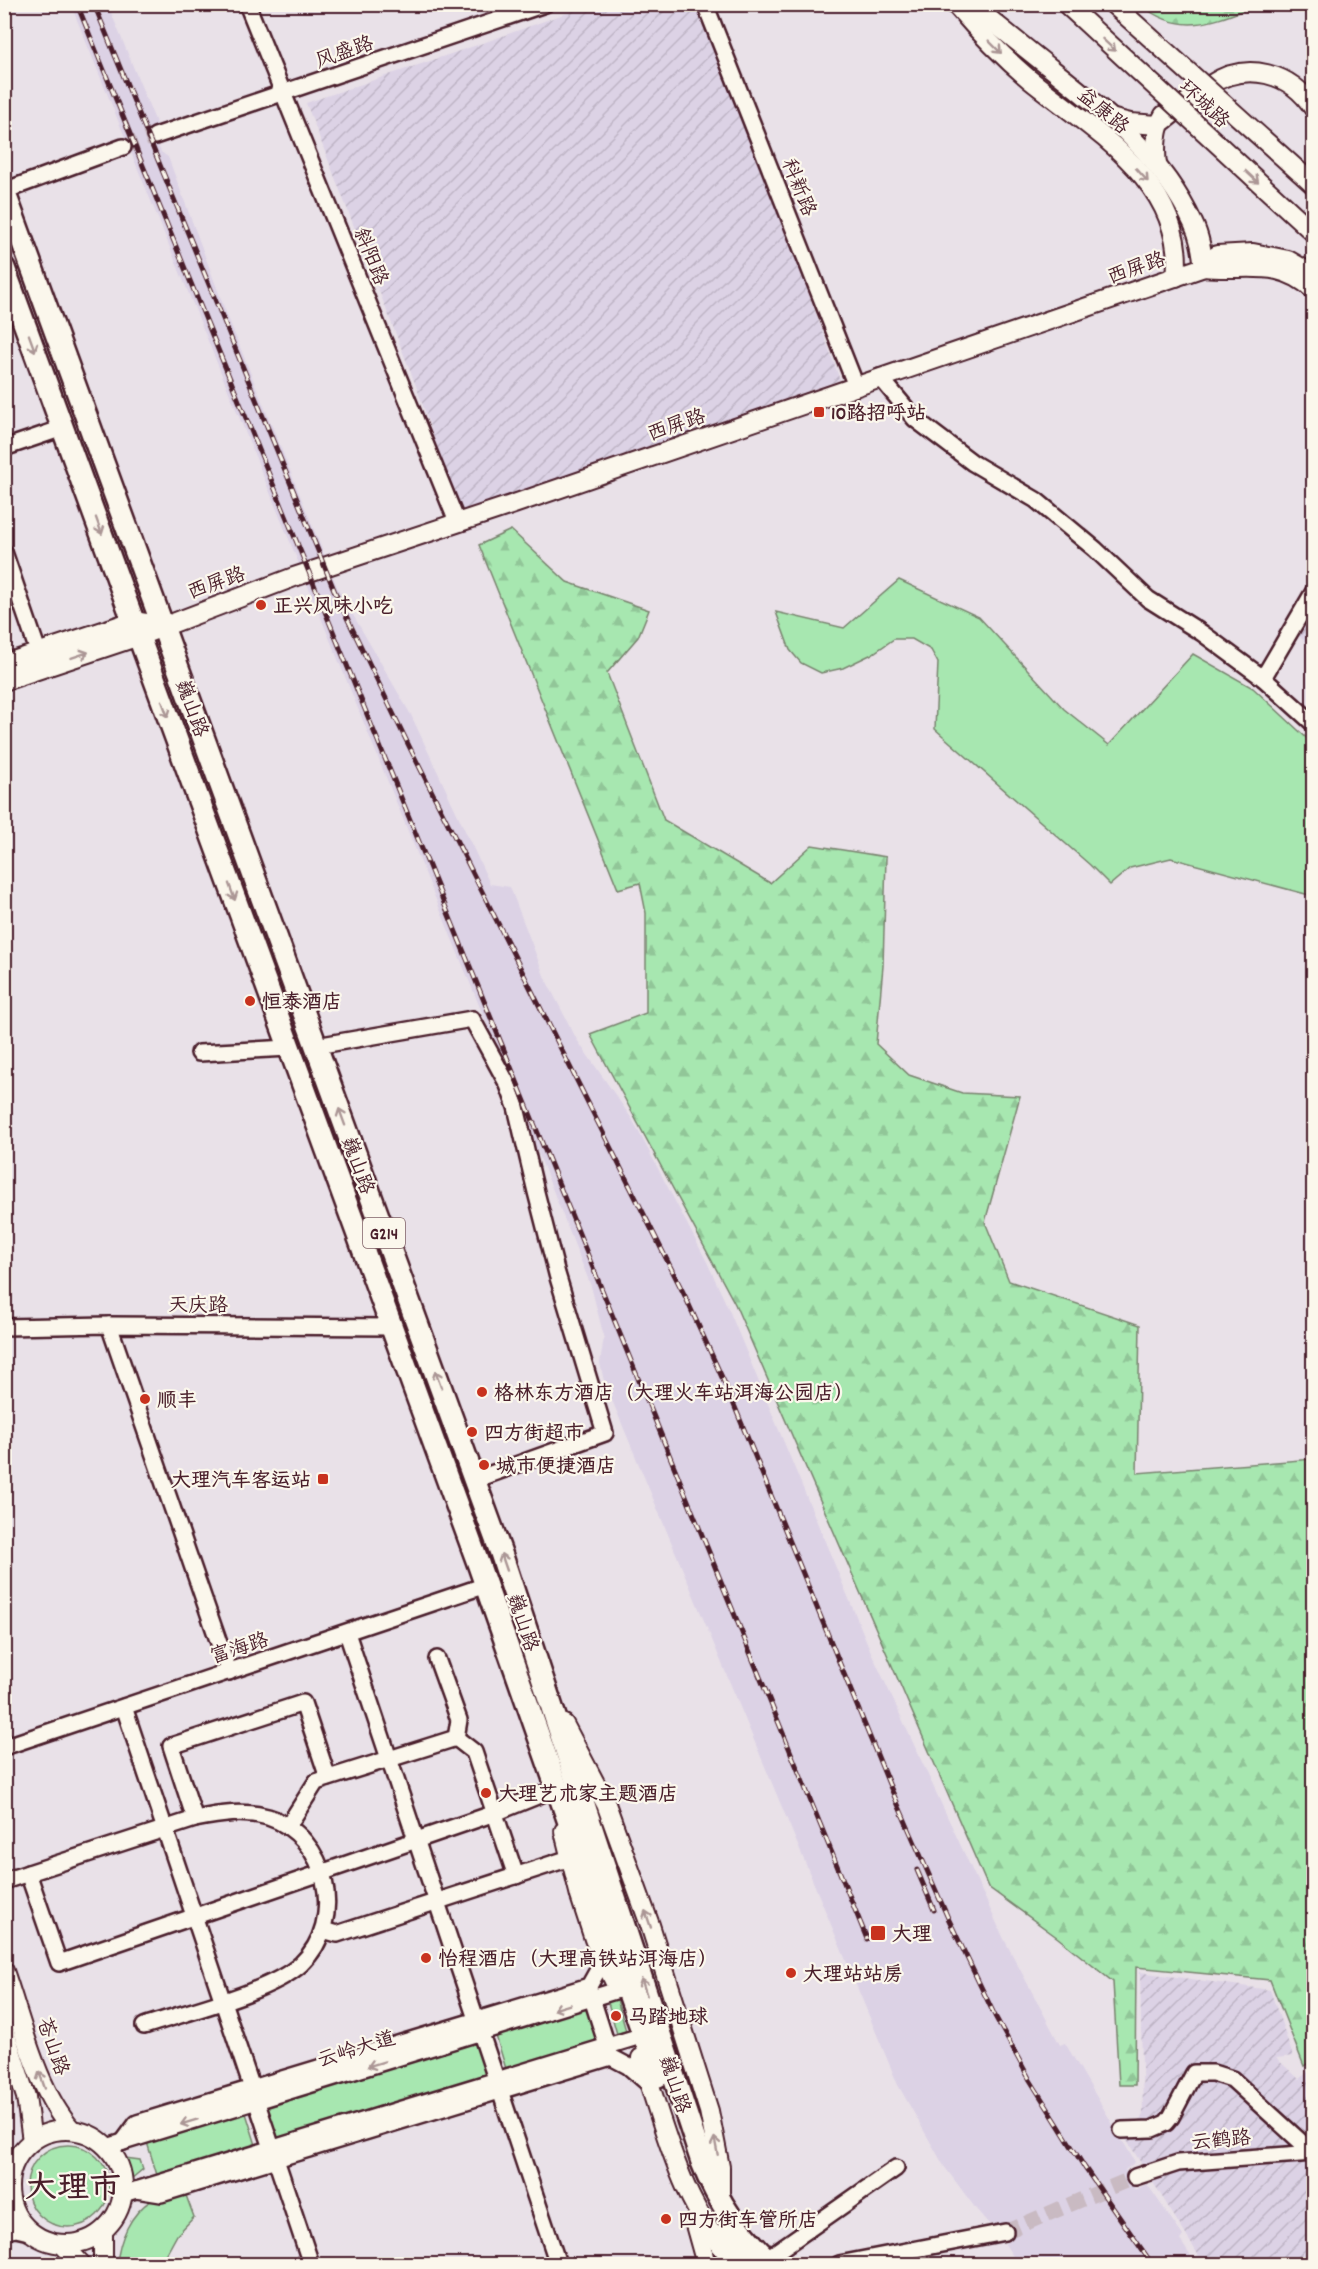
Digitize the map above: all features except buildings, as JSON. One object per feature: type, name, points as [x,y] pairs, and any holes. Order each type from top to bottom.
[{"type":"highway","name":"巍山路","points":[[4,191],[508,1573],[689,2126],[720,2204],[763,2263]]},
{"type":"highway","name":"巍山路","points":[[4,268],[486,1585],[696,2187],[720,2229],[763,2263]]},
{"type":"highway","points":[[288,1048],[316,1046]]},
{"type":"main road","name":"益康路","points":[[955,4],[1013,65],[1113,147],[1147,182],[1166,209],[1173,228],[1177,249],[1176,277]]},
{"type":"main road","name":"益康路","points":[[971,4],[1112,119],[1157,165],[1194,224],[1200,241],[1204,267]]},
{"type":"main road","name":"环城路","points":[[1066,4],[1314,233]]},
{"type":"main road","name":"环城路","points":[[1113,4],[1314,185]]},
{"type":"main road","points":[[1157,165],[1158,124],[1173,102],[1187,88],[1212,70],[1232,63],[1255,60],[1276,64],[1298,75],[1314,89]]},
{"type":"main road","points":[[1112,119],[1130,123],[1158,124],[1210,85],[1230,75],[1246,72],[1270,74],[1284,80],[1303,94],[1314,109]]},
{"type":"main road","name":"西屏路","points":[[163,626],[294,577],[1176,277],[1204,267],[1217,255],[1252,253],[1288,260],[1314,275]]},
{"type":"main road","points":[[1204,267],[1277,269],[1296,277],[1314,290]]},
{"type":"main road","points":[[4,681],[41,660],[136,628],[163,626]]},
{"type":"main road","points":[[4,664],[41,660]]},
{"type":"main road","points":[[557,1788],[563,1827],[580,1896],[600,1951],[618,1990],[679,2171],[706,2265]]},
{"type":"main road","name":"苍山路","points":[[4,1971],[44,2087],[54,2107],[72,2130]]},
{"type":"main road","points":[[4,2029],[28,2103],[32,2141]]},
{"type":"main road","points":[[72,2130],[115,2144],[120,2169],[130,2192],[116,2217],[103,2232],[83,2243],[63,2245],[40,2239],[29,2232],[11,2205],[7,2174],[17,2157],[32,2141],[47,2133],[72,2130]]},
{"type":"main road","points":[[679,2171],[698,2215],[736,2265]]},
{"type":"main road","points":[[103,2232],[103,2265]]},
{"type":"main road","points":[[63,2245],[81,2265]]},
{"type":"street","name":"斜阳路","points":[[247,4],[457,522]]},
{"type":"street","name":"风盛路","points":[[155,136],[545,4]]},
{"type":"street","name":"科新路","points":[[705,4],[856,386]]},
{"type":"street","points":[[4,191],[123,147]]},
{"type":"street","points":[[880,377],[915,419],[973,463],[1036,500],[1095,549],[1148,599],[1202,633],[1263,678],[1314,724]]},
{"type":"street","points":[[4,448],[63,428]]},
{"type":"street","points":[[4,552],[10,589],[41,660]]},
{"type":"street","points":[[1263,678],[1314,591]]},
{"type":"street","points":[[316,1046],[472,1019],[508,1085],[516,1107],[557,1274],[605,1432],[474,1479]]},
{"type":"street","points":[[199,1053],[288,1048]]},
{"type":"street","points":[[109,1325],[229,1672]]},
{"type":"street","name":"天庆路","points":[[4,1327],[391,1326]]},
{"type":"street","name":"富海路","points":[[4,1747],[486,1585]]},
{"type":"street","points":[[347,1633],[558,2265]]},
{"type":"street","points":[[437,1659],[459,1720],[456,1738]]},
{"type":"street","points":[[195,1819],[171,1746],[303,1703],[328,1778]]},
{"type":"street","points":[[124,1707],[311,2265]]},
{"type":"street","points":[[288,1826],[315,1782],[456,1738]]},
{"type":"street","points":[[456,1738],[474,1752],[516,1876]]},
{"type":"street","points":[[28,1873],[59,1963],[416,1840],[557,1788]]},
{"type":"street","points":[[4,1881],[195,1819],[237,1813],[270,1818],[288,1826],[308,1845],[323,1872],[326,1898],[323,1930],[314,1948],[302,1963],[283,1977],[222,2001],[144,2026]]},
{"type":"street","points":[[323,1930],[337,1934],[570,1858]]},
{"type":"street","points":[[600,1951],[591,1992],[609,2052],[650,2085]]},
{"type":"street","name":"云岭大道","points":[[115,2144],[254,2095],[478,2026],[591,1992],[618,1990]]},
{"type":"street","points":[[130,2192],[274,2154],[498,2086],[609,2052],[634,2038]]},
{"type":"street","points":[[1122,2130],[1160,2127],[1172,2117],[1194,2073],[1213,2073],[1232,2079],[1248,2091],[1313,2153]]},
{"type":"street","name":"云鹤路","points":[[1135,2177],[1178,2163],[1313,2153]]},
{"type":"street","points":[[763,2263],[896,2168]]},
{"type":"street","points":[[4,2231],[16,2229],[29,2232]]},
{"type":"street","points":[[839,2265],[1005,2232]]},
{"type":"shaded area","points":[[71,5],[108,5],[159,130],[156,140],[161,152],[168,157],[227,315],[338,589],[411,715],[490,884],[510,887],[545,978],[577,1040],[632,1119],[707,1262],[871,1652],[1004,1939],[1060,2045],[1065,2043],[1135,2162],[1125,2170],[1135,2190],[1147,2184],[1183,2236],[1180,2240],[1196,2264],[1018,2264],[1005,2244],[1009,2241],[1005,2223],[989,2224],[976,2209],[944,2166],[898,2085],[604,1381],[600,1363],[604,1337],[591,1286],[488,1027]]},
{"type":"shaded area","points":[[589,5],[699,5],[840,380],[459,513],[418,391],[306,103]]},
{"type":"shaded area","points":[[1313,611],[1314,649],[1299,636]]},
{"type":"shaded area","points":[[1140,1972],[1270,1990],[1293,2056],[1276,2058],[1299,2079],[1313,2068],[1314,2199],[1309,2264],[1204,2264],[1126,2139],[1143,2115]]},
{"type":"green space","points":[[1141,5],[1257,5],[1213,21],[1185,24],[1156,15]]},
{"type":"green space","points":[[511,530],[567,582],[649,610],[638,637],[607,673],[664,820],[770,883],[812,845],[886,857],[883,966],[876,1044],[909,1075],[962,1093],[1020,1096],[985,1222],[1009,1281],[1140,1325],[1137,1473],[1313,1459],[1314,2059],[1304,2066],[1270,1980],[1136,1967],[1135,2085],[1119,2085],[1113,1982],[988,1887],[735,1304],[590,1034],[646,1013],[646,913],[640,883],[618,889],[479,545]]},
{"type":"green space","points":[[899,580],[979,617],[1064,709],[1109,745],[1193,654],[1253,688],[1313,744],[1313,896],[1171,858],[1130,868],[1110,885],[935,729],[938,663],[931,650],[912,639],[894,639],[872,654],[843,668],[821,673],[801,663],[790,650],[776,612],[844,628]]},
{"type":"green space","points":[[616,1996],[626,2031],[617,2034],[607,1999]]},
{"type":"green space","points":[[589,2001],[600,2041],[506,2069],[494,2029]]},
{"type":"green space","points":[[477,2036],[488,2076],[277,2138],[265,2098]]},
{"type":"green space","points":[[245,2110],[256,2145],[157,2175],[146,2139]]},
{"type":"green space","points":[[68,2145],[84,2148],[97,2157],[106,2170],[109,2186],[106,2202],[97,2215],[84,2224],[68,2227],[52,2224],[39,2215],[30,2202],[27,2186],[30,2170],[39,2157],[52,2148]]},
{"type":"green space","points":[[125,2158],[140,2160],[143,2169],[131,2179]]},
{"type":"green space","points":[[184,2190],[194,2217],[177,2235],[161,2264],[117,2264],[123,2237],[138,2212],[156,2198]]},
{"type":"tunnel","points":[[123,147],[155,136]]},
{"type":"tunnel","points":[[1005,2232],[1135,2177]]},
{"type":"railway","points":[[77,4],[867,1939]]},
{"type":"railway","points":[[94,4],[337,597],[409,746],[685,1296],[730,1395],[889,1784],[948,1918],[995,2016],[1030,2080],[1085,2168],[1152,2264]]},
{"type":"railway","points":[[917,1870],[934,1910]]},
{"type":"place","name":"10路招呼站","points":[[819,412]]},
{"type":"place","name":"正兴风味小吃","points":[[261,605]]},
{"type":"place","name":"恒泰酒店","points":[[250,1001]]},
{"type":"place","name":"格林东方酒店（大理火车站洱海公园店）","points":[[482,1392]]},
{"type":"place","name":"顺丰","points":[[145,1399]]},
{"type":"place","name":"四方街超市","points":[[472,1432]]},
{"type":"place","name":"城市便捷酒店","points":[[484,1465]]},
{"type":"place","name":"大理汽车客运站","points":[[323,1479]]},
{"type":"place","name":"大理艺术家主题酒店","points":[[486,1793]]},
{"type":"place","name":"大理","points":[[878,1933]]},
{"type":"place","name":"怡程酒店（大理高铁站洱海店）","points":[[426,1958]]},
{"type":"place","name":"大理站站房","points":[[791,1973]]},
{"type":"place","name":"马踏地球","points":[[616,2016]]},
{"type":"place","name":"四方街车管所店","points":[[666,2219]]},
{"type":"district","name":"大理市","points":[[73,2186]]}]
